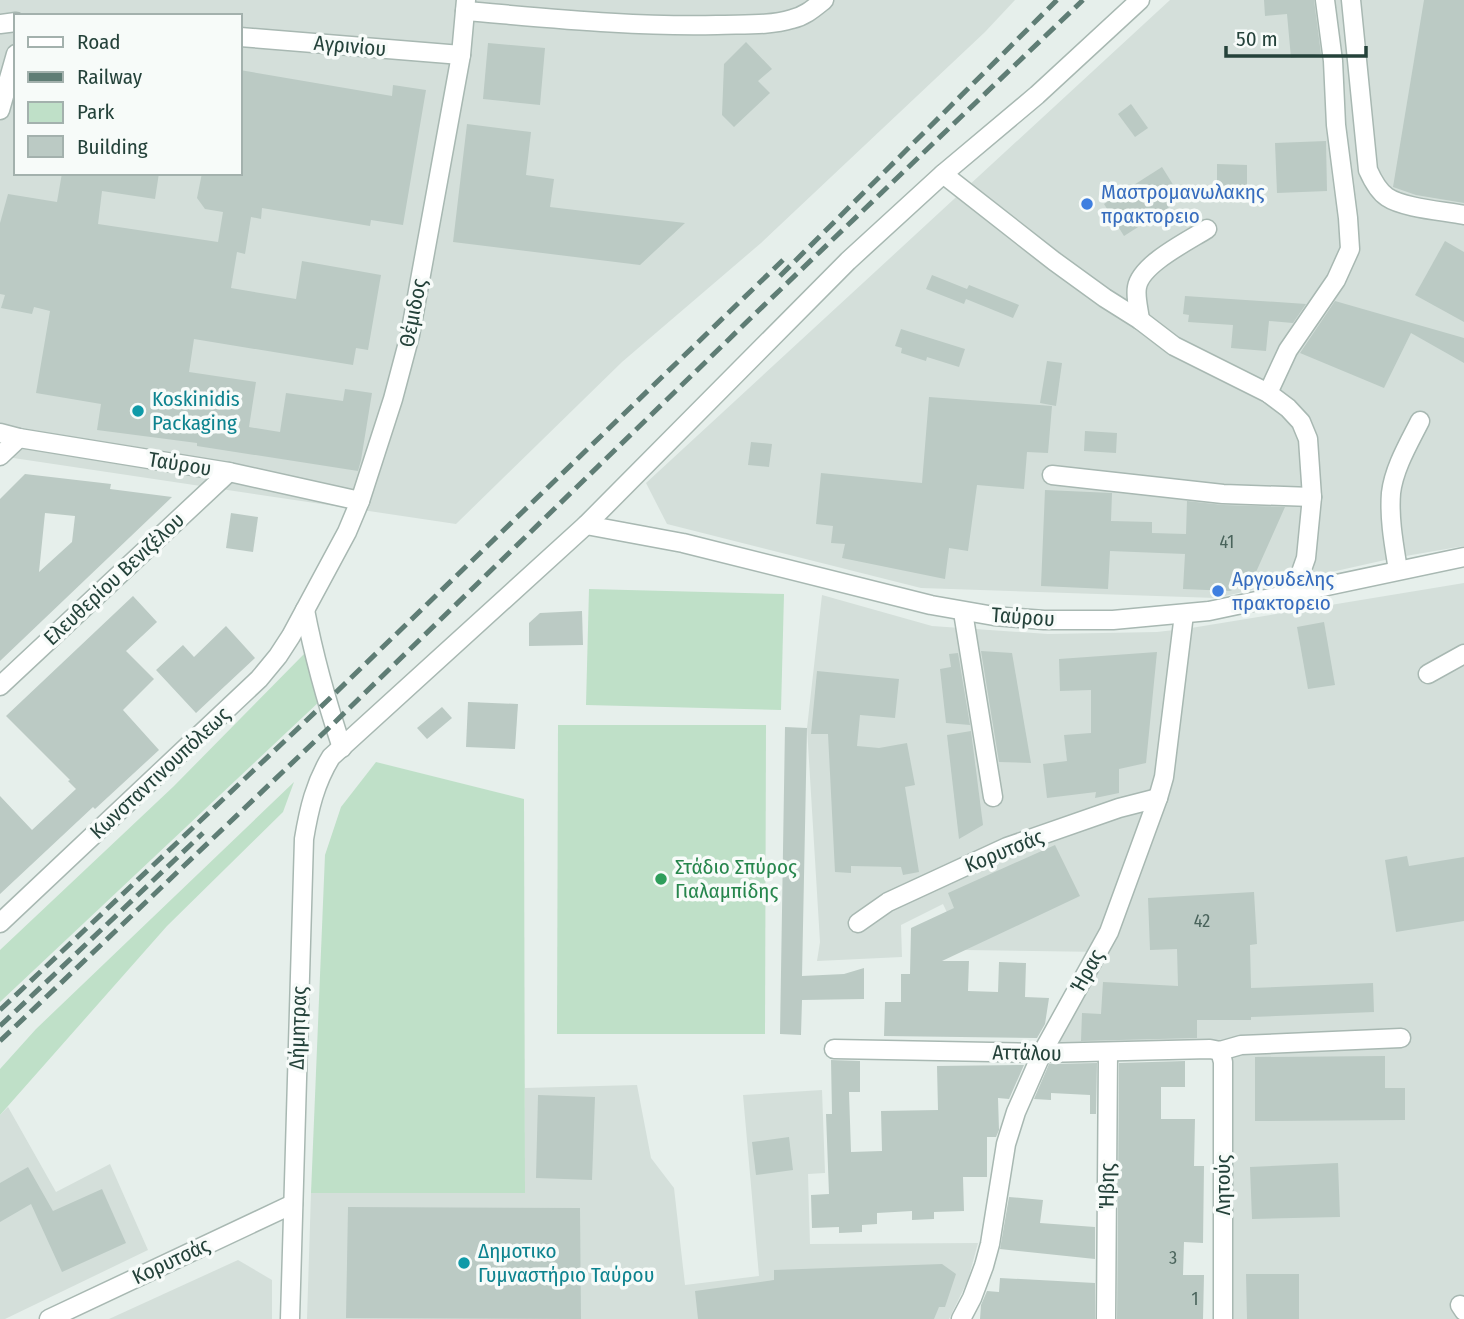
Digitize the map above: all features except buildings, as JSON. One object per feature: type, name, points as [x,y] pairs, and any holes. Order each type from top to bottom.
[{"type":"street","points":[[465,6],[635,25],[676,26],[776,23],[807,14],[824,0]]},
{"type":"street","name":"Δήμητρας","points":[[290,1319],[304,839],[312,796],[331,757],[586,525],[848,261],[943,174],[1037,95],[1140,0]]},
{"type":"street","points":[[1268,393],[1288,350],[1336,279],[1350,249],[1325,0]]},
{"type":"street","points":[[1351,0],[1368,170],[1374,183],[1386,197],[1399,203],[1464,215]]},
{"type":"street","name":"Θέμιδος","points":[[305,610],[347,532],[360,501],[411,335],[461,55],[465,6]]},
{"type":"street","name":"Αγρινίου","points":[[242,37],[461,55]]},
{"type":"street","points":[[0,110],[14,61]]},
{"type":"street","points":[[943,174],[1054,261],[1174,346],[1268,393],[1301,422],[1308,439],[1312,497],[1306,558],[1294,592]]},
{"type":"street","points":[[1140,320],[1137,286],[1143,273],[1174,249],[1207,229]]},
{"type":"street","points":[[1398,570],[1391,525],[1392,491],[1400,463],[1420,421]]},
{"type":"street","name":"Ταύρου","points":[[0,433],[229,472],[360,501]]},
{"type":"street","points":[[0,457],[19,438]]},
{"type":"street","name":"Ελευθερίου Βενιζέλου","points":[[0,686],[229,472]]},
{"type":"street","points":[[1052,475],[1223,494],[1312,497]]},
{"type":"street","name":"Ταύρου","points":[[586,525],[683,543],[963,612],[1044,620],[1113,620],[1209,611],[1464,557]]},
{"type":"street","points":[[305,610],[311,641],[342,748]]},
{"type":"street","name":"Κωνσταντινουπόλεως","points":[[0,923],[259,679],[278,656],[305,610]]},
{"type":"street","points":[[963,612],[993,797]]},
{"type":"street","name":"Ήρας","points":[[961,1319],[972,1298],[990,1244],[1006,1144],[1016,1112],[1042,1054],[1109,932],[1158,798],[1164,777],[1184,614]]},
{"type":"street","points":[[1428,674],[1464,654]]},
{"type":"street","name":"Κορυτσάς","points":[[858,923],[888,902],[1007,847],[1119,808],[1158,798]]},
{"type":"street","name":"Αττάλου","points":[[834,1049],[1042,1054],[1210,1049],[1220,1051],[1241,1045],[1401,1038]]},
{"type":"street","name":"Λητούς","points":[[1220,1051],[1223,1062],[1223,1319]]},
{"type":"street","name":"Ήβης","points":[[1105,1319],[1108,1052]]},
{"type":"street","name":"Κορυτσάς","points":[[49,1319],[293,1204]]},
{"type":"shaded area","points":[[0,0],[1015,0],[985,32],[761,243],[622,362],[456,524],[0,456]]},
{"type":"shaded area","points":[[1170,0],[1464,0],[1464,546],[1394,558],[1216,598],[921,588],[667,524],[646,483]]},
{"type":"shaded area","points":[[1464,583],[1464,1319],[1227,1319],[1226,1045],[1057,1045],[1104,952],[965,950],[943,904],[901,925],[902,957],[817,961],[820,942],[807,728],[822,595],[932,626],[1048,634],[1157,632]]},
{"type":"shaded area","points":[[637,1085],[651,1158],[674,1188],[685,1285],[759,1276],[743,1095],[822,1090],[825,1173],[808,1174],[810,1244],[978,1243],[968,1280],[949,1319],[307,1319],[311,1193],[525,1193],[525,1088]]},
{"type":"shaded area","points":[[8,1107],[56,1192],[110,1164],[148,1250],[5,1319],[0,1319],[0,1115]]},
{"type":"shaded area","points":[[238,1260],[272,1280],[272,1319],[109,1319]]},
{"type":"green space","points":[[589,589],[784,594],[781,710],[586,705]]},
{"type":"green space","points":[[305,653],[321,700],[0,1002],[0,950],[174,786]]},
{"type":"green space","name":"Στάδιο Σπύρος Γιαλαμπίδης","points":[[558,725],[766,725],[765,1034],[557,1034]]},
{"type":"green space","points":[[376,762],[524,799],[525,1193],[311,1193],[325,855],[341,807]]},
{"type":"green space","points":[[294,782],[283,812],[167,926],[0,1115],[0,1069],[36,1029]]},
{"type":"railway","points":[[780,276],[1057,0]]},
{"type":"railway","points":[[0,1041],[334,723],[1083,0]]},
{"type":"railway","points":[[0,1010],[327,701],[783,260]]},
{"type":"railway","points":[[0,1026],[203,833]]},
{"type":"place","name":"Μαστρομανωλακης πρακτορειο","points":[[1087,204]]},
{"type":"place","name":"Koskinidis Packaging","points":[[138,411]]},
{"type":"place","name":"Αργουδελης πρακτορειο","points":[[1218,591]]},
{"type":"place","name":"Στάδιο Σπύρος Γιαλαμπίδης","points":[[661,879]]},
{"type":"place","name":"Δημοτικο Γυμναστήριο Ταύρου","points":[[464,1263]]}]
